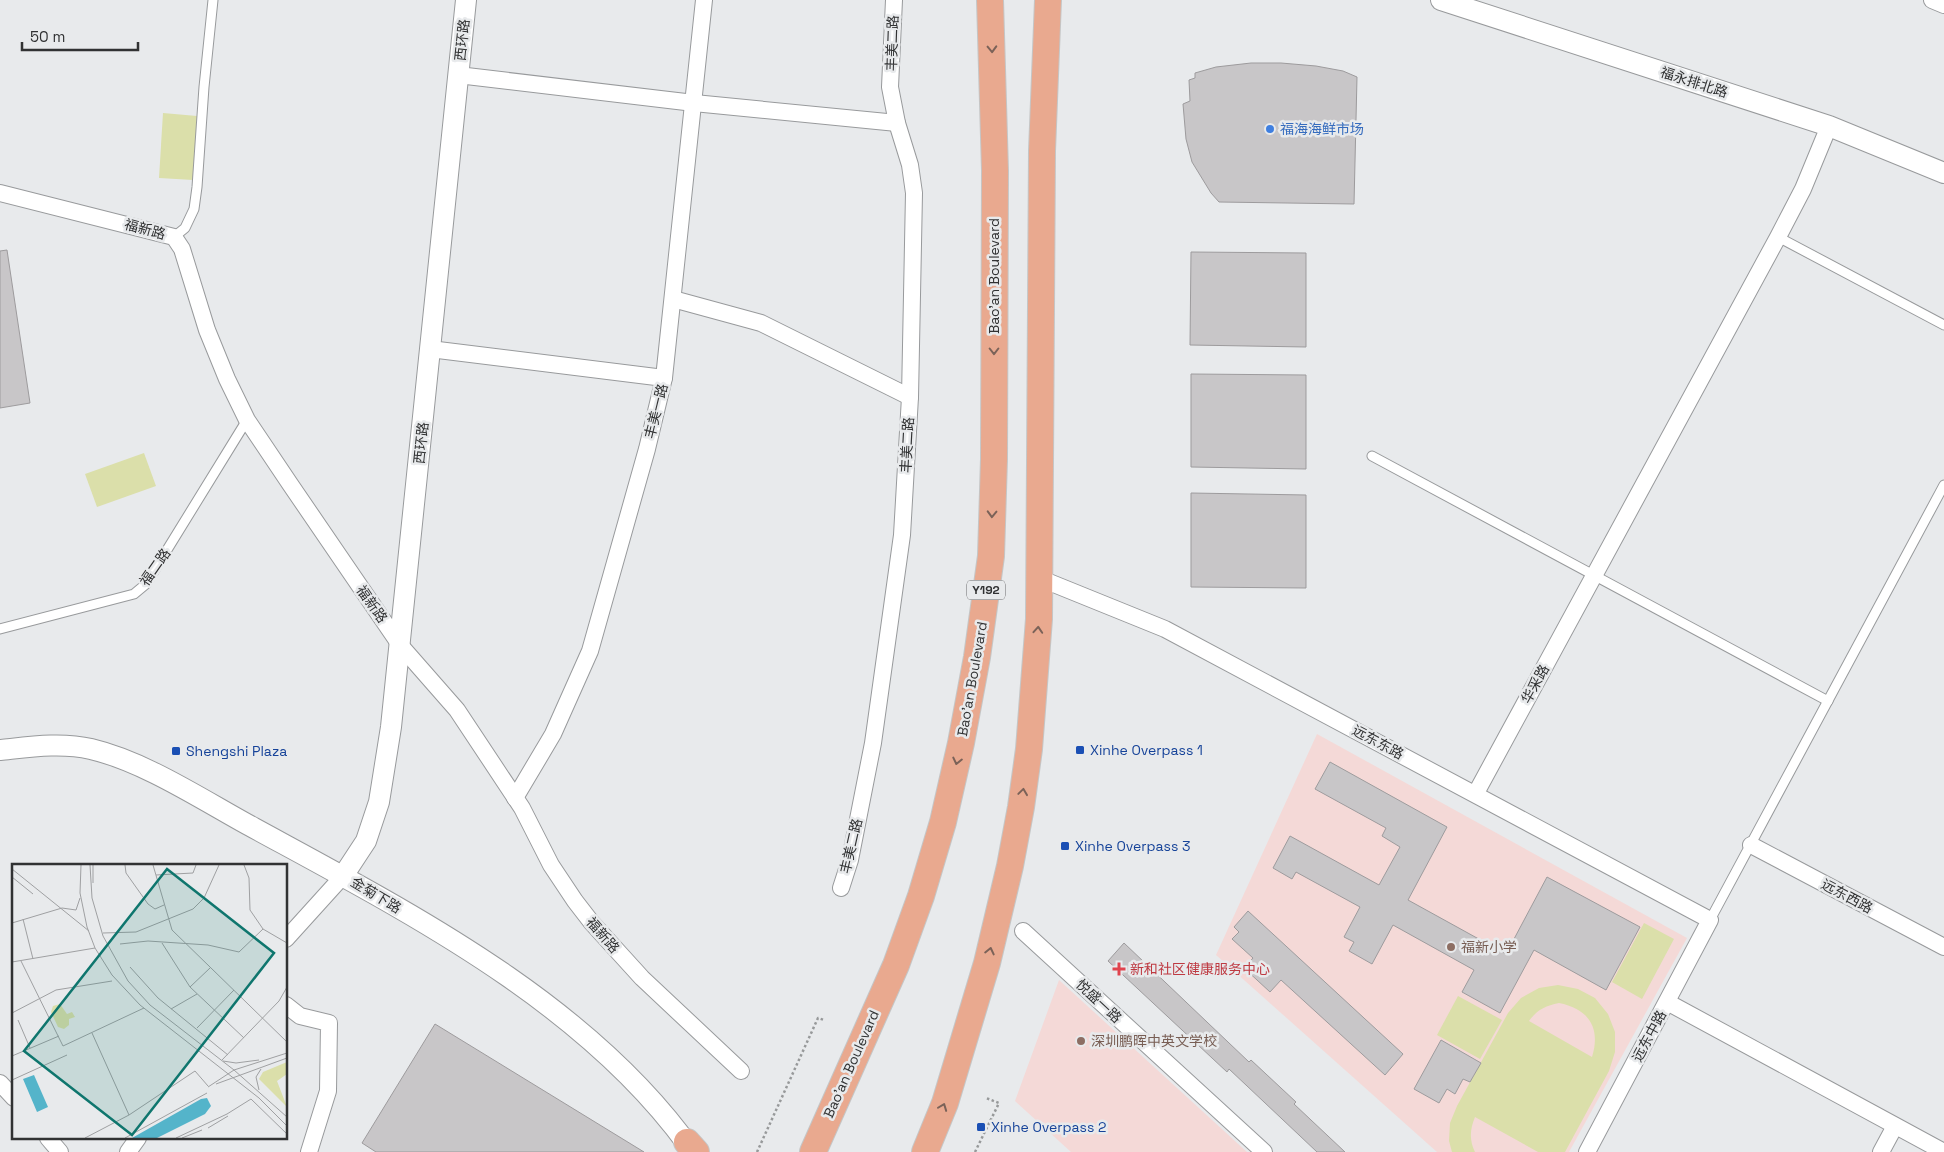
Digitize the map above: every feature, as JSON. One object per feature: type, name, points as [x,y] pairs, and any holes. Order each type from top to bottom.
[{"type":"main road","name":"Bao'an Boulevard","points":[[818,1141],[896,964],[922,896],[943,822],[978,657],[991,556],[994,459],[995,171],[990,0]]},
{"type":"main road","points":[[925,1152],[945,1103],[987,963],[1010,866],[1029,749],[1039,620],[1042,151],[1048,0]]},
{"type":"main road","points":[[799,1152],[818,1141]]},
{"type":"street","name":"西环路","points":[[343,876],[366,841],[379,802],[392,727],[466,0]]},
{"type":"street","name":"丰美一路","points":[[515,798],[553,734],[590,651],[647,449],[664,378],[704,0]]},
{"type":"street","name":"丰美二路","points":[[841,888],[850,860],[873,742],[902,535],[910,398],[914,193],[910,165],[896,123],[890,87],[894,0]]},
{"type":"street","name":"福永排北路","points":[[1441,0],[1829,126],[1944,173]]},
{"type":"street","points":[[1932,0],[1944,5]]},
{"type":"street","points":[[458,75],[694,103],[896,123]]},
{"type":"street","name":"华采路","points":[[1476,793],[1804,189],[1829,126]]},
{"type":"street","name":"福新路","points":[[0,193],[174,237],[182,250],[207,330],[227,379],[247,420],[400,644],[458,710],[515,798],[551,865],[575,901],[592,923],[642,978],[741,1071]]},
{"type":"street","points":[[673,299],[761,323],[910,398]]},
{"type":"street","points":[[430,349],[664,378]]},
{"type":"street","name":"远东东路","points":[[1039,578],[1165,629],[1476,793],[1710,920]]},
{"type":"street","name":"金菊下路","points":[[0,750],[48,745],[89,749],[131,762],[343,876],[478,956],[576,1028],[640,1086],[664,1112],[692,1149]]},
{"type":"street","name":"远东西路","points":[[1751,845],[1944,947]]},
{"type":"street","points":[[288,937],[343,876]]},
{"type":"street","name":"远东中路","points":[[1588,1152],[1710,920]]},
{"type":"street","name":"悦盛一路","points":[[1023,931],[1264,1152]]},
{"type":"street","points":[[1667,1002],[1944,1152]]},
{"type":"street","points":[[288,1007],[300,1016],[329,1023],[328,1091],[309,1152]]},
{"type":"street","points":[[0,1083],[12,1096]]},
{"type":"street","points":[[1881,1152],[1895,1126]]},
{"type":"street","points":[[50,1140],[60,1152]]},
{"type":"street","points":[[128,1152],[137,1140]]},
{"type":"lane","points":[[174,237],[185,228],[194,209],[213,0]]},
{"type":"lane","points":[[1778,237],[1944,325]]},
{"type":"lane","name":"福二路","points":[[0,629],[134,594],[146,584],[247,420]]},
{"type":"lane","points":[[1372,456],[1828,701]]},
{"type":"lane","points":[[1710,920],[1944,485]]},
{"type":"path","points":[[757,1152],[818,1018],[824,1020]]},
{"type":"path","points":[[975,1152],[998,1103],[986,1098]]},
{"type":"shaded area","name":"福新小学","points":[[1317,734],[1687,938],[1569,1152],[1437,1152],[1216,955]]},
{"type":"shaded area","name":"深圳鹏晖中英文学校","points":[[1059,980],[1247,1152],[1071,1152],[1015,1101]]},
{"type":"green space","points":[[163,113],[197,116],[193,180],[159,178]]},
{"type":"green space","points":[[144,453],[156,486],[97,507],[85,474]]},
{"type":"green space","points":[[1644,923],[1674,939],[1642,999],[1612,982]]},
{"type":"green space","points":[[1558,985],[1578,989],[1595,998],[1608,1014],[1615,1032],[1615,1052],[1609,1071],[1565,1152],[1538,1152],[1475,1117],[1471,1135],[1475,1152],[1452,1152],[1449,1141],[1450,1123],[1457,1106],[1508,1013],[1521,998],[1539,988]],"holes":[[[1559,1003],[1578,1010],[1590,1021],[1595,1037],[1592,1057],[1529,1021],[1542,1009]]]},
{"type":"green space","points":[[1458,996],[1502,1020],[1480,1059],[1437,1035]]},
{"type":"building","name":"福海海鲜市场","points":[[1251,63],[1316,66],[1343,71],[1357,77],[1354,204],[1219,202],[1211,193],[1192,162],[1186,139],[1183,104],[1190,101],[1189,80],[1195,78],[1195,73],[1216,67]]},
{"type":"building","points":[[7,250],[30,403],[0,408],[0,251]]},
{"type":"building","points":[[1191,252],[1306,253],[1306,347],[1190,345]]},
{"type":"building","points":[[1191,374],[1306,375],[1306,469],[1191,467]]},
{"type":"building","points":[[1191,493],[1306,495],[1306,588],[1191,587]]},
{"type":"building","points":[[1330,762],[1447,827],[1408,900],[1506,954],[1547,877],[1640,927],[1606,990],[1534,950],[1500,1013],[1462,992],[1474,970],[1393,925],[1372,964],[1349,951],[1354,942],[1344,937],[1360,907],[1296,872],[1292,879],[1273,868],[1290,836],[1379,885],[1400,847],[1382,836],[1386,828],[1315,789]]},
{"type":"building","points":[[1248,911],[1403,1054],[1385,1075],[1281,980],[1270,992],[1244,968],[1253,958],[1232,939],[1239,932],[1234,927]]},
{"type":"building","points":[[1124,943],[1249,1062],[1251,1060],[1296,1102],[1294,1104],[1345,1152],[1317,1152],[1229,1069],[1227,1072],[1108,961]]},
{"type":"building","points":[[435,1024],[644,1152],[376,1152],[362,1143]]},
{"type":"building","points":[[1441,1040],[1481,1063],[1470,1082],[1463,1079],[1455,1094],[1447,1089],[1439,1103],[1414,1089]]},
{"type":"place","name":"福海海鲜市场","points":[[1270,129]]},
{"type":"place","name":"Xinhe Overpass 1","points":[[1080,750]]},
{"type":"place","name":"Shengshi Plaza","points":[[176,751]]},
{"type":"place","name":"Xinhe Overpass 3","points":[[1065,846]]},
{"type":"place","name":"福新小学","points":[[1451,947]]},
{"type":"place","name":"新和社区健康服务中心","points":[[1119,969]]},
{"type":"place","name":"深圳鹏晖中英文学校","points":[[1081,1041]]},
{"type":"place","name":"Xinhe Overpass 2","points":[[981,1127]]}]
